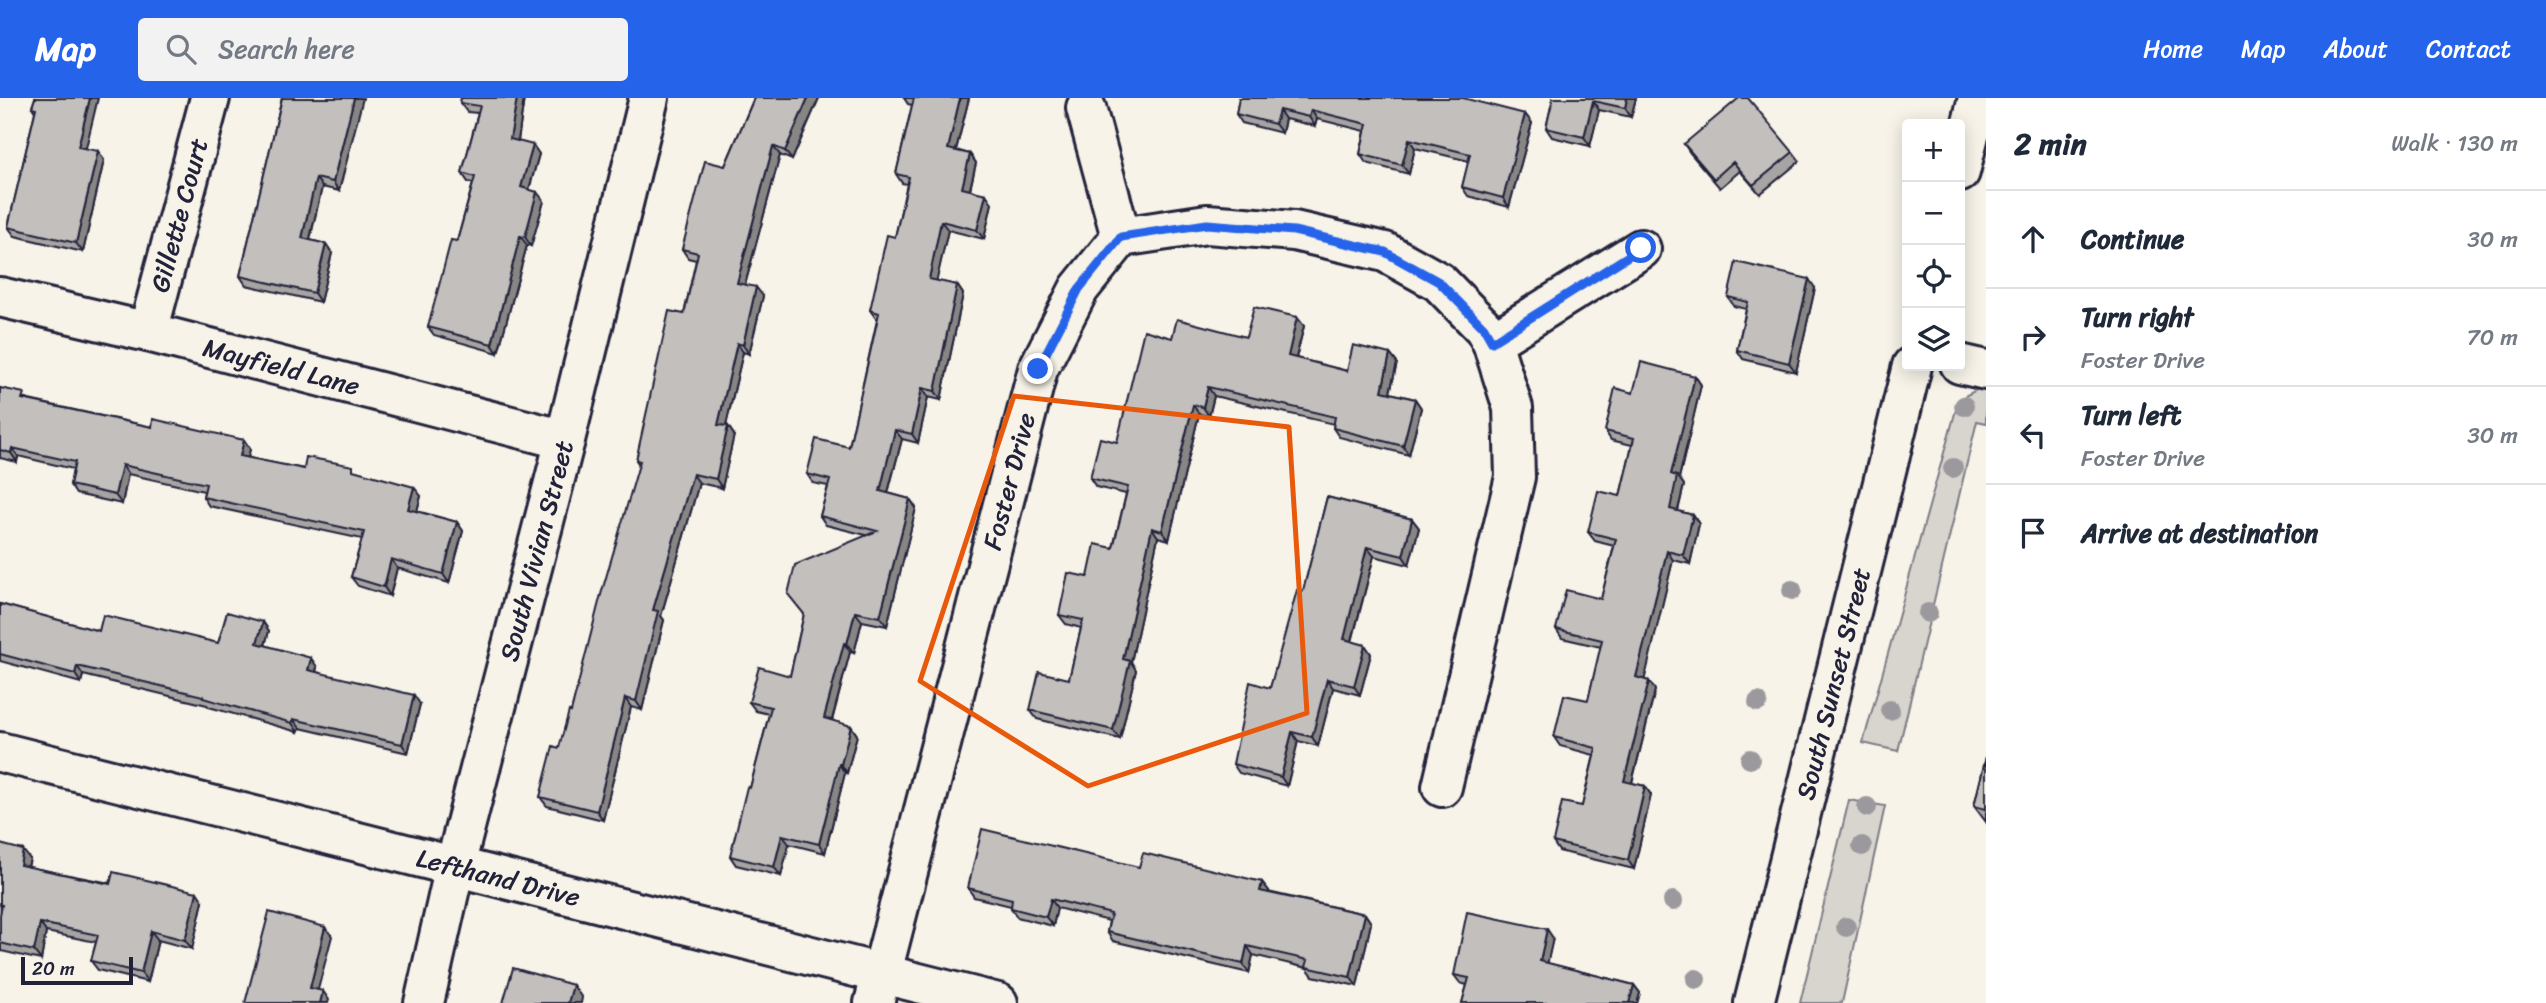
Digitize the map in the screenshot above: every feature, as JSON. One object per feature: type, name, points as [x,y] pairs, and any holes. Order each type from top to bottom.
[{"type":"street","name":"Gillette Court","points":[[148,332],[210,98]]},
{"type":"street","name":"South Vivian Street","points":[[424,1003],[455,866],[565,440],[649,98]]},
{"type":"street","points":[[1965,151],[1978,98]]},
{"type":"street","points":[[1086,108],[1121,237],[1207,224],[1294,231],[1385,252],[1439,282],[1484,328],[1492,342],[1513,408],[1514,477],[1442,787]]},
{"type":"street","name":"Foster Drive","points":[[878,988],[1038,369],[1079,289],[1121,237]]},
{"type":"street","points":[[1492,342],[1641,248]]},
{"type":"street","name":"Mayfield Lane","points":[[0,297],[148,332],[565,440]]},
{"type":"street","points":[[1965,365],[1986,370]]},
{"type":"street","name":"South Sunset Street","points":[[1754,1003],[1911,371]]},
{"type":"street","name":"Lefthand Drive","points":[[0,752],[455,866],[878,988],[998,1003]]},
{"type":"highlighted area","points":[[1014,396],[1289,427],[1307,713],[1088,786],[920,681]]},
{"type":"shaded area","points":[[1986,385],[1986,423],[1977,421],[1898,751],[1863,743],[1959,399]]},
{"type":"shaded area","points":[[1849,800],[1885,806],[1842,1003],[1800,1003]]},
{"type":"building","points":[[35,98],[90,98],[78,147],[98,151],[76,243],[8,227],[36,108],[32,107]]},
{"type":"building","points":[[282,98],[354,98],[333,182],[316,178],[302,238],[326,244],[314,293],[240,276]]},
{"type":"building","points":[[461,98],[517,98],[510,139],[533,145],[521,187],[537,192],[525,237],[520,236],[492,344],[428,327],[451,240],[457,241],[475,177],[462,173],[480,106],[460,103]]},
{"type":"building","points":[[754,98],[808,98],[785,151],[773,146],[737,283],[756,287],[743,345],[737,343],[718,425],[728,426],[716,479],[693,474],[653,610],[658,611],[636,701],[625,698],[597,811],[540,797],[553,746],[559,748],[569,711],[571,712],[600,598],[640,461],[636,460],[669,311],[684,314],[698,253],[682,249],[705,161],[725,166]]},
{"type":"building","points":[[914,98],[960,98],[948,149],[970,154],[962,188],[986,194],[977,230],[941,221],[929,279],[957,285],[935,391],[922,388],[912,434],[895,430],[880,491],[910,499],[880,617],[855,612],[824,718],[851,726],[819,844],[782,835],[774,867],[730,856],[771,707],[749,702],[759,667],[790,676],[804,614],[788,594],[795,565],[877,531],[820,516],[830,480],[807,474],[816,439],[849,447],[879,313],[870,310],[887,235],[895,237],[909,177],[896,174]]},
{"type":"building","points":[[1239,98],[1463,98],[1525,114],[1503,198],[1462,187],[1470,154],[1409,139],[1402,165],[1360,154],[1367,124],[1311,110],[1309,117],[1279,110],[1275,124],[1236,114]]},
{"type":"building","points":[[1553,98],[1627,98],[1625,108],[1593,101],[1584,137],[1546,128]]},
{"type":"building","points":[[1739,98],[1748,98],[1793,152],[1753,185],[1733,162],[1714,179],[1684,144]]},
{"type":"building","points":[[1736,262],[1809,279],[1789,363],[1737,350],[1748,302],[1728,297]]},
{"type":"building","points":[[1254,307],[1297,317],[1288,356],[1347,371],[1353,345],[1390,354],[1382,391],[1415,399],[1403,446],[1333,428],[1335,417],[1208,387],[1203,407],[1193,405],[1162,531],[1152,528],[1123,659],[1130,661],[1113,730],[1030,710],[1039,672],[1069,679],[1083,620],[1059,615],[1068,573],[1088,577],[1095,544],[1113,548],[1128,487],[1090,478],[1100,438],[1117,442],[1144,330],[1172,338],[1177,319],[1246,337]]},
{"type":"building","points":[[1641,362],[1695,376],[1671,474],[1677,476],[1670,509],[1693,515],[1683,555],[1667,551],[1636,677],[1649,681],[1624,781],[1645,786],[1628,860],[1553,842],[1562,802],[1582,806],[1596,748],[1554,737],[1564,695],[1588,700],[1602,640],[1556,629],[1566,590],[1601,599],[1616,539],[1588,532],[1598,491],[1620,496],[1634,438],[1605,431],[1615,388],[1633,393]]},
{"type":"building","points":[[0,388],[24,393],[22,399],[152,427],[153,419],[244,440],[240,456],[304,469],[306,457],[353,466],[353,470],[414,487],[408,509],[457,522],[443,574],[391,559],[384,587],[351,577],[364,532],[203,497],[206,484],[122,465],[115,495],[70,485],[75,462],[12,448],[11,453],[0,450]]},
{"type":"building","points":[[1327,497],[1412,519],[1403,556],[1367,547],[1344,639],[1365,645],[1354,686],[1327,679],[1312,737],[1292,732],[1281,777],[1233,764],[1250,682],[1270,688],[1297,590],[1303,591]]},
{"type":"building","points":[[0,604],[99,631],[103,615],[218,643],[227,612],[263,622],[257,643],[311,658],[308,670],[414,695],[402,744],[293,719],[292,723],[203,696],[77,666],[75,674],[0,654]]},
{"type":"building","points":[[1986,757],[1986,809],[1974,806]]},
{"type":"building","points":[[982,829],[1139,867],[1143,853],[1262,882],[1260,891],[1365,914],[1350,977],[1306,967],[1308,960],[1247,946],[1243,964],[1107,932],[1111,914],[1051,899],[1046,917],[1011,908],[1012,899],[968,888]]},
{"type":"building","points":[[0,844],[23,850],[20,865],[110,884],[113,872],[197,892],[185,940],[151,931],[141,973],[91,961],[98,935],[40,923],[34,951],[0,943]]},
{"type":"building","points":[[269,912],[325,927],[310,988],[323,991],[320,1003],[245,1003]]},
{"type":"building","points":[[1467,912],[1547,929],[1540,961],[1634,985],[1629,1003],[1462,1003],[1469,978],[1454,975]]},
{"type":"building","points":[[513,968],[573,985],[568,1003],[503,1003]]},
{"type":"route","points":[[1038,369],[1079,289],[1121,237],[1207,224],[1294,231],[1385,252],[1439,282],[1484,328],[1492,342],[1641,248]]}]
